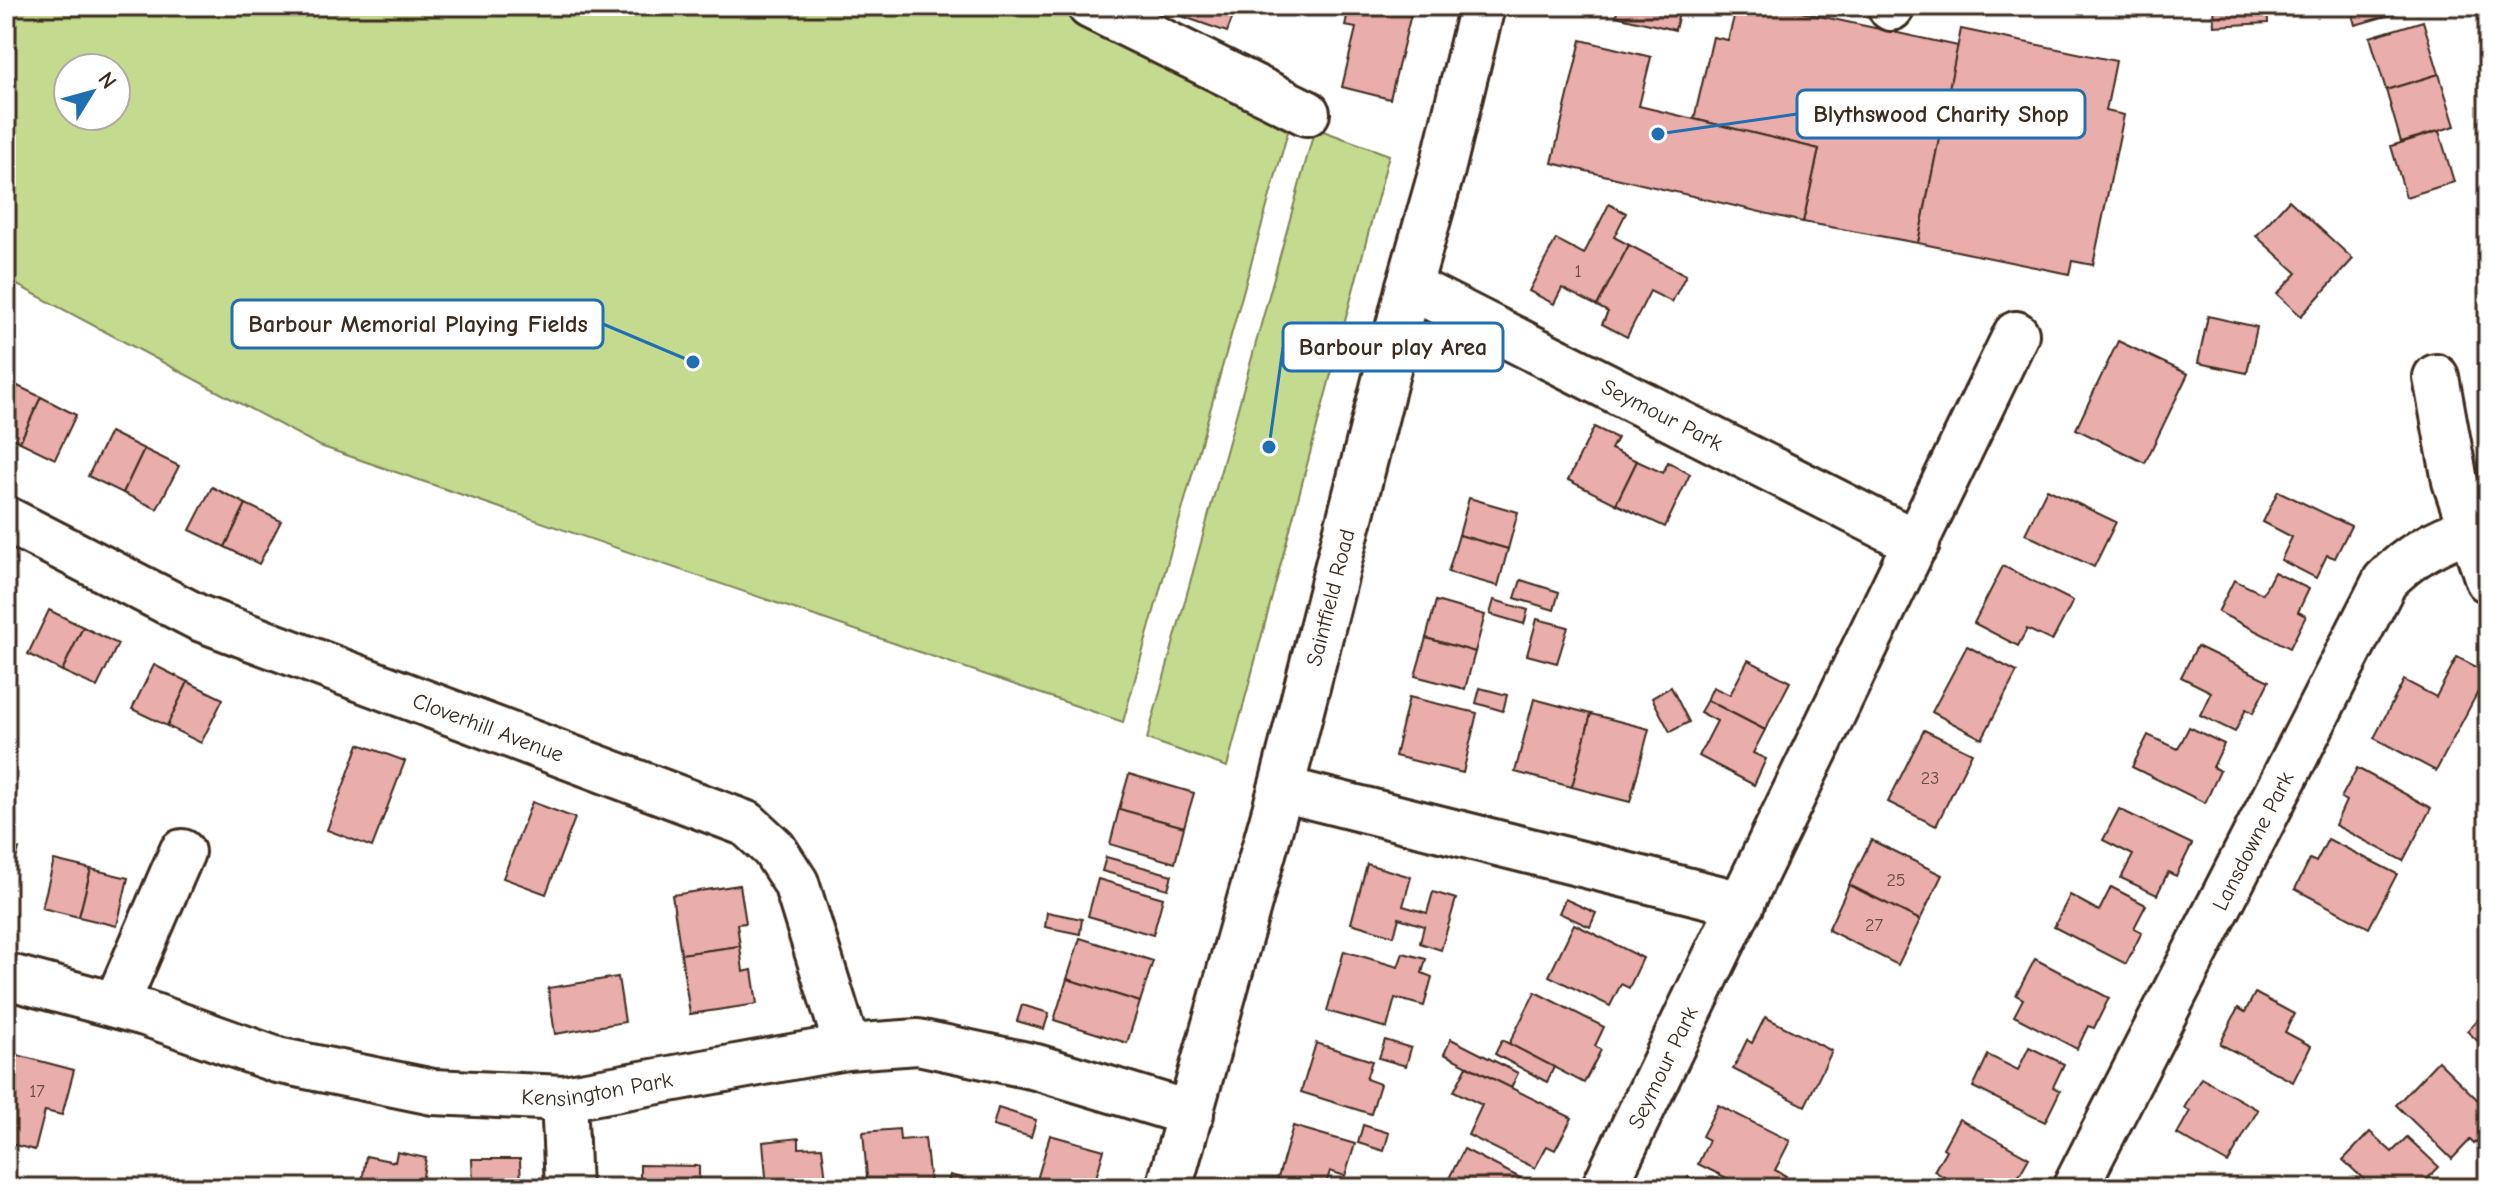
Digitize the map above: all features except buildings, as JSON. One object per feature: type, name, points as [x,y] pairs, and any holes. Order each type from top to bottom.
[{"type":"street","points":[[1090,6],[1307,113]]},
{"type":"street","name":"Saintfield Road","points":[[1169,1188],[1281,789],[1482,6]]},
{"type":"street","name":"Seymour Park","points":[[1409,286],[1917,543]]},
{"type":"street","name":"Seymour Park","points":[[1604,1188],[2016,334]]},
{"type":"street","points":[[2436,377],[2455,481],[2488,580]]},
{"type":"street","name":"Cloverhill Avenue","points":[[6,519],[199,618],[747,824],[774,849],[796,883],[847,1047]]},
{"type":"street","name":"Lansdowne Park","points":[[2075,1188],[2385,581],[2401,564],[2429,547],[2469,530]]},
{"type":"street","points":[[1281,789],[1742,904]]},
{"type":"street","points":[[116,1005],[182,852]]},
{"type":"street","name":"Kensington Park","points":[[6,976],[145,1013],[277,1060],[433,1092],[564,1098],[847,1047],[918,1042],[1036,1067],[1191,1114]]},
{"type":"street","points":[[564,1098],[568,1188]]},
{"type":"green space","points":[[6,6],[1066,6],[1292,117],[1123,722],[320,446],[6,279]]},
{"type":"green space","points":[[1315,128],[1389,155],[1227,767],[1147,739]]},
{"type":"place","name":"Blythswood Charity Shop","points":[[1658,134]]},
{"type":"place","name":"Barbour Memorial Playing Fields","points":[[693,362]]},
{"type":"place","name":"Barbour play Area","points":[[1269,447]]}]
